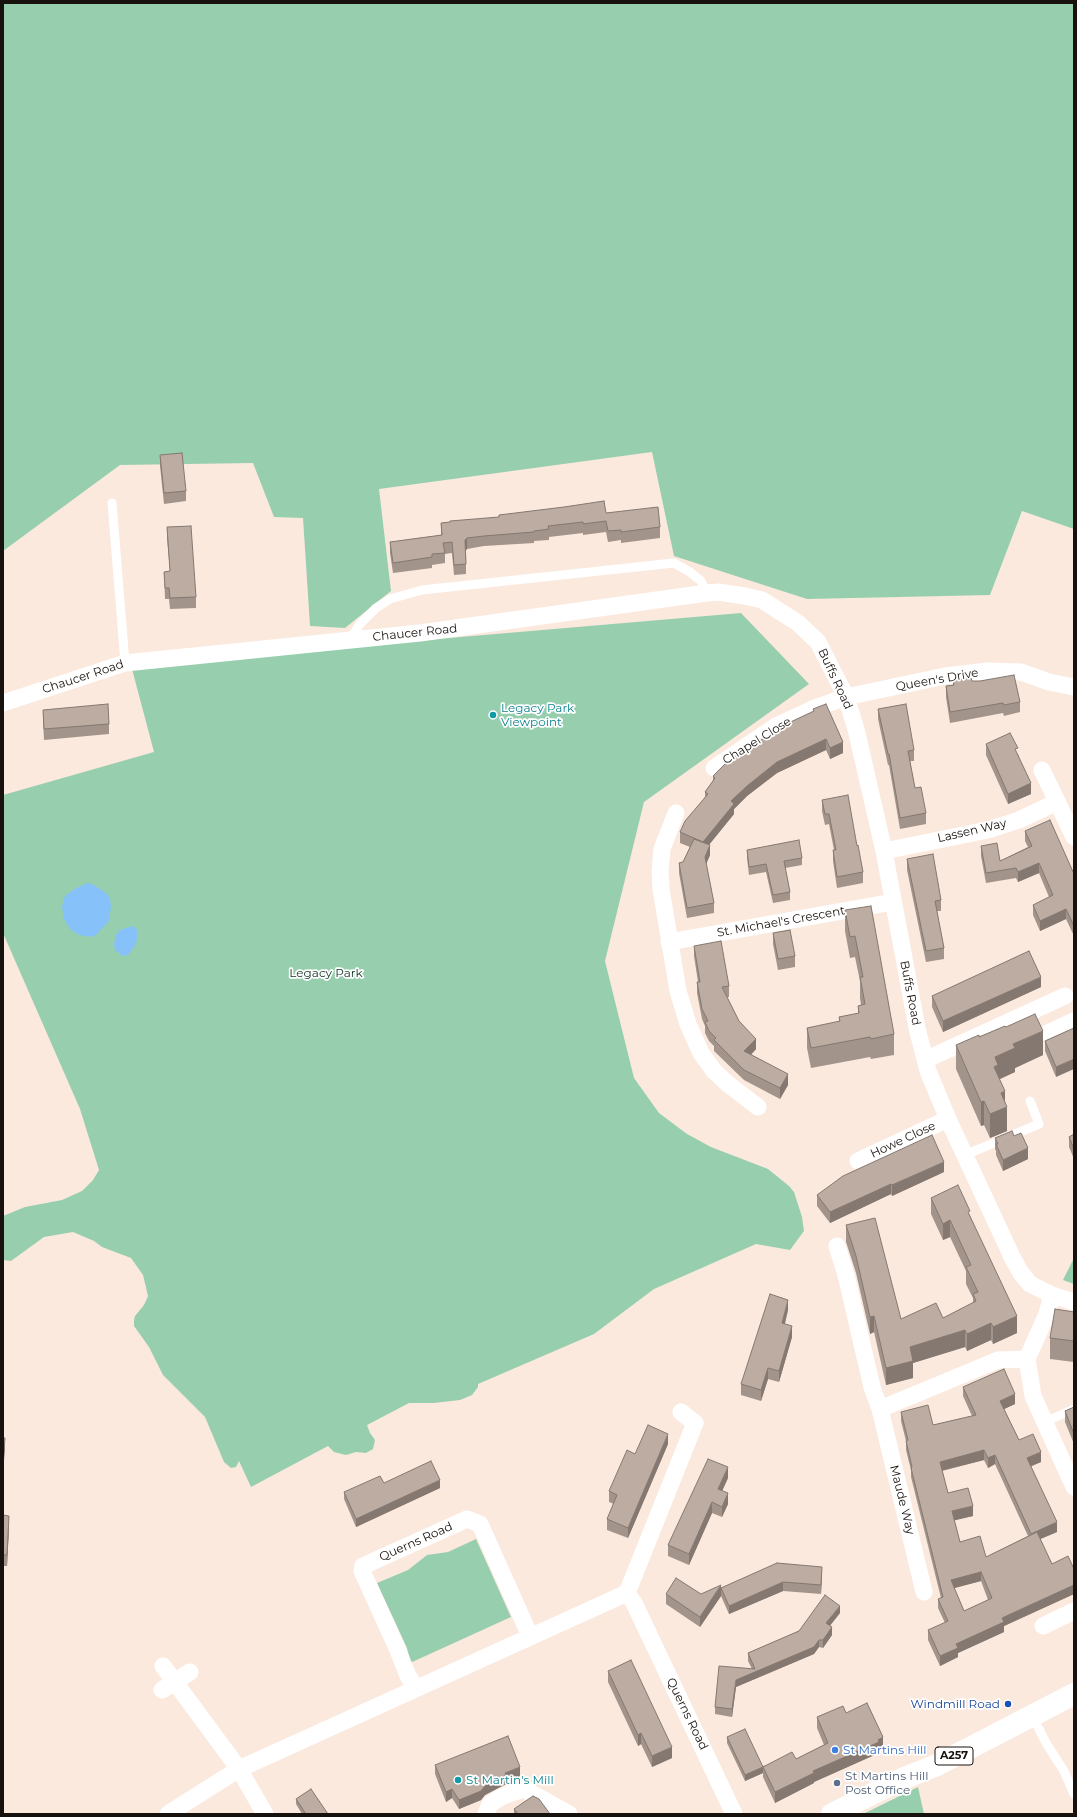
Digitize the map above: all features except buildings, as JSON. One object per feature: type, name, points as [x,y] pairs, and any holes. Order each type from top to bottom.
[{"type":"main road","name":"A257","points":[[832,1814],[902,1779],[937,1765],[1074,1694]]},
{"type":"street","name":"Chaucer Road","points":[[3,703],[125,663],[420,633],[707,593],[745,596],[762,600],[798,623],[818,642]]},
{"type":"street","name":"Buffs Road","points":[[818,642],[846,697],[856,729],[884,851],[917,1028],[925,1060],[948,1119],[1013,1259],[1021,1273],[1030,1284],[1052,1295],[1074,1302]]},
{"type":"street","name":"Queen's Drive","points":[[846,697],[945,676],[988,671],[1021,672],[1050,682],[1074,687]]},
{"type":"street","name":"Chapel Close","points":[[714,768],[776,726],[815,708],[846,697]]},
{"type":"street","points":[[1042,770],[1074,837]]},
{"type":"street","name":"Lassen Way","points":[[884,851],[988,830],[1019,820],[1057,802]]},
{"type":"street","points":[[676,813],[662,849],[660,871],[661,889],[678,991],[688,1024],[701,1053],[714,1071],[758,1107]]},
{"type":"street","name":"St. Michael's Crescent","points":[[669,942],[893,902]]},
{"type":"street","points":[[925,1060],[1065,996]]},
{"type":"street","points":[[1048,1033],[1074,1021]]},
{"type":"street","name":"Howe Close","points":[[858,1161],[948,1119]]},
{"type":"street","name":"Maude Way","points":[[837,1246],[846,1275],[872,1387],[880,1409],[924,1592]]},
{"type":"street","points":[[1052,1295],[1047,1314],[1027,1359],[1033,1396],[1074,1486]]},
{"type":"street","points":[[880,1409],[998,1360],[1027,1359]]},
{"type":"street","points":[[168,1814],[239,1769],[627,1593],[695,1423],[681,1412]]},
{"type":"street","name":"Querns Road","points":[[416,1688],[408,1676],[362,1571],[363,1566],[467,1519],[480,1524],[530,1636]]},
{"type":"street","name":"Querns Road","points":[[627,1593],[634,1603],[734,1814]]},
{"type":"street","points":[[1043,1626],[1074,1611]]},
{"type":"street","points":[[163,1666],[168,1686],[239,1769],[265,1814]]},
{"type":"street","points":[[168,1686],[190,1672]]},
{"type":"street","points":[[486,1814],[490,1804],[503,1796],[524,1789],[568,1814]]},
{"type":"lane","points":[[112,503],[125,663]]},
{"type":"lane","points":[[350,640],[360,624],[376,608],[390,599],[422,590],[674,563],[690,572],[701,581],[707,593]]},
{"type":"lane","points":[[965,1155],[1039,1124],[1030,1100]]},
{"type":"lane","points":[[1045,1422],[1074,1410]]},
{"type":"lane","points":[[1032,1715],[1046,1743],[1064,1772],[1074,1794]]},
{"type":"green space","points":[[3,3],[1074,3],[1074,529],[1022,511],[990,595],[807,599],[674,556],[652,452],[379,489],[391,591],[345,628],[310,626],[303,518],[274,517],[253,463],[120,465],[3,551]]},
{"type":"green space","name":"Legacy Park","points":[[741,613],[809,684],[644,802],[605,961],[634,1078],[659,1113],[687,1134],[711,1147],[768,1169],[789,1186],[794,1192],[802,1217],[804,1231],[790,1250],[756,1244],[654,1289],[594,1334],[478,1384],[478,1387],[472,1395],[460,1400],[434,1403],[409,1403],[367,1425],[375,1440],[373,1449],[366,1453],[356,1452],[346,1455],[334,1452],[328,1446],[251,1487],[239,1461],[236,1467],[231,1468],[224,1462],[205,1417],[163,1375],[149,1347],[134,1326],[135,1316],[144,1305],[148,1296],[143,1275],[131,1258],[102,1247],[94,1241],[73,1232],[44,1237],[11,1261],[3,1260],[3,1216],[25,1207],[62,1200],[82,1191],[93,1180],[99,1170],[80,1109],[3,933],[3,795],[154,752],[132,669],[367,645]]},
{"type":"green space","points":[[1074,1258],[1074,1284],[1063,1280]]},
{"type":"green space","points":[[476,1539],[511,1617],[410,1663],[407,1648],[377,1583],[408,1570],[427,1555],[448,1552]]},
{"type":"green space","points":[[918,1787],[924,1814],[863,1814]]},
{"type":"water","points":[[88,883],[106,893],[110,898],[111,906],[109,921],[97,934],[92,937],[79,935],[70,929],[64,919],[62,906],[65,896],[76,888]]},
{"type":"water","points":[[133,926],[138,931],[136,944],[128,955],[123,956],[115,950],[114,944],[116,935],[120,930]]},
{"type":"place","name":"Legacy Park Viewpoint","points":[[493,715]]},
{"type":"place","name":"Windmill Road","points":[[1008,1704]]},
{"type":"place","name":"St Martins Hill","points":[[835,1750]]},
{"type":"place","name":"St Martin's Mill","points":[[458,1780]]},
{"type":"place","name":"St Martins Hill Post Office","points":[[837,1783]]}]
